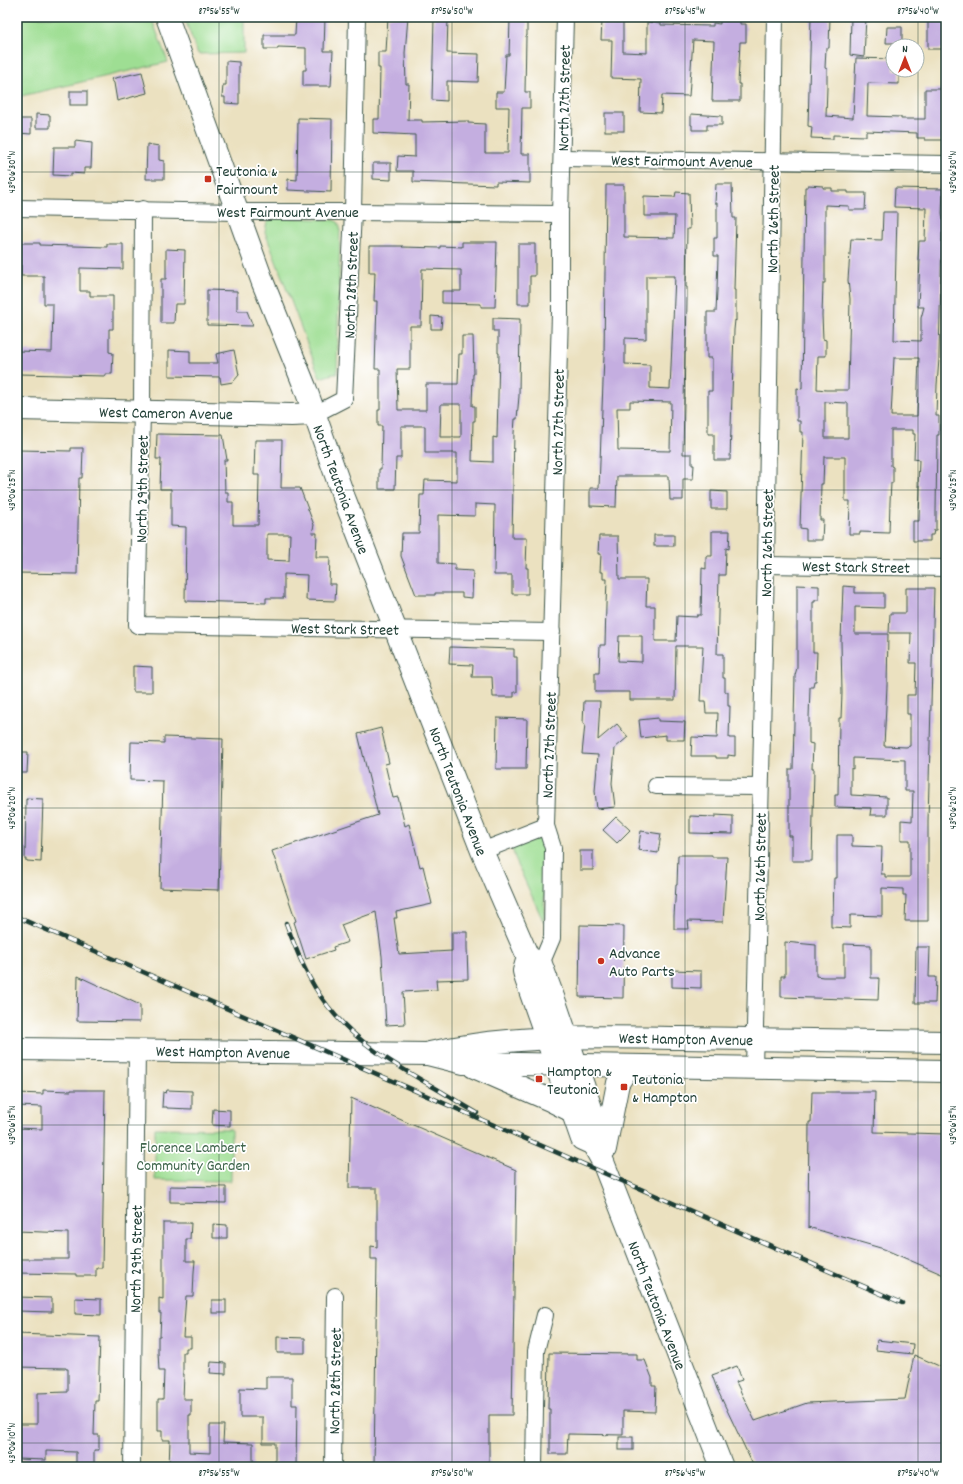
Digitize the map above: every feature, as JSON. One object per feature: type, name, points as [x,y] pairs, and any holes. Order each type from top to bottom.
[{"type":"main road","name":"North Teutonia Avenue","points":[[167,17],[263,283],[315,414],[343,495],[482,851],[534,961],[524,971],[557,1038],[567,1065],[599,1132],[598,1153],[722,1467]]},
{"type":"main road","name":"West Cameron Avenue","points":[[17,409],[291,415],[315,414]]},
{"type":"main road","name":"West Hampton Avenue","points":[[428,1054],[459,1046],[527,1039],[587,1036],[946,1042]]},
{"type":"main road","name":"West Hampton Avenue","points":[[17,1049],[428,1054],[464,1063],[946,1071]]},
{"type":"main road","points":[[464,1063],[572,1111]]},
{"type":"main road","name":"North Teutonia Avenue","points":[[567,1065],[572,1111],[582,1139],[598,1153]]},
{"type":"main road","points":[[598,1153],[618,1083],[630,1066]]},
{"type":"street","name":"North 28th Street","points":[[315,414],[344,399],[353,212],[356,17]]},
{"type":"street","name":"North 27th Street","points":[[534,961],[552,938],[553,848],[546,826],[560,313],[560,214],[565,17]]},
{"type":"street","name":"North 26th Street","points":[[754,1068],[766,565],[775,17]]},
{"type":"street","name":"West Fairmount Avenue","points":[[562,158],[946,164]]},
{"type":"street","name":"West Fairmount Avenue","points":[[17,208],[143,209],[238,212],[560,214]]},
{"type":"street","name":"North 29th Street","points":[[137,625],[142,412],[143,209]]},
{"type":"street","name":"West Stark Street","points":[[766,565],[946,568]]},
{"type":"street","name":"West Stark Street","points":[[137,625],[552,632]]},
{"type":"street","points":[[656,786],[760,787]]},
{"type":"street","points":[[482,851],[546,826]]},
{"type":"street","name":"North 29th Street","points":[[132,1467],[138,1050]]},
{"type":"street","name":"North 28th Street","points":[[333,1467],[335,1296]]},
{"type":"street","points":[[534,1467],[536,1351],[545,1315]]},
{"type":"green space","points":[[17,17],[151,17],[168,62],[17,97]]},
{"type":"green space","points":[[184,17],[244,17],[244,53],[198,54]]},
{"type":"green space","points":[[275,217],[333,220],[338,222],[340,227],[337,374],[320,378],[265,232],[267,222]]},
{"type":"green space","points":[[536,839],[541,839],[545,844],[544,923],[516,861],[512,848]]},
{"type":"green space","name":"Florence Lambert Community Garden","points":[[155,1128],[231,1129],[231,1181],[155,1180]]},
{"type":"building","points":[[296,17],[325,17],[324,51],[333,51],[331,86],[303,86],[303,70],[306,70],[306,48],[278,47],[278,49],[264,49],[264,35],[295,35]]},
{"type":"building","points":[[388,17],[408,17],[405,53],[406,84],[409,84],[408,120],[422,120],[422,122],[468,121],[468,123],[485,124],[485,153],[508,153],[509,107],[496,107],[496,92],[504,92],[506,55],[509,55],[510,18],[527,19],[525,92],[530,92],[530,108],[522,108],[521,154],[530,154],[530,183],[496,182],[496,185],[413,182],[413,171],[397,171],[398,156],[415,157],[415,135],[373,133],[373,119],[379,119],[380,68],[378,68],[378,52],[386,52]]},
{"type":"building","points":[[434,17],[448,17],[447,53],[479,54],[478,82],[447,81],[447,101],[432,100]]},
{"type":"building","points":[[720,17],[740,17],[740,24],[746,24],[746,42],[740,42],[738,84],[740,84],[740,101],[712,101],[714,41],[693,40],[689,96],[662,95],[661,113],[640,112],[641,79],[611,78],[612,40],[601,40],[602,21],[623,22],[623,52],[647,53],[647,22],[661,23],[661,25],[713,26],[713,23],[720,24]]},
{"type":"building","points":[[811,17],[830,17],[829,48],[826,48],[825,68],[827,69],[826,116],[853,118],[856,58],[885,59],[885,78],[899,78],[899,84],[868,83],[867,116],[901,117],[901,119],[925,119],[925,89],[943,89],[943,140],[925,140],[925,138],[917,138],[917,133],[866,131],[866,136],[833,135],[833,139],[811,138],[812,127],[808,126]]},
{"type":"building","points":[[851,17],[866,17],[864,57],[850,55]]},
{"type":"building","points":[[928,17],[946,17],[946,49],[928,49]]},
{"type":"building","points":[[887,27],[902,27],[902,38],[886,38]]},
{"type":"building","points":[[226,61],[239,62],[239,104],[225,103],[225,97],[222,97],[223,85],[226,85]]},
{"type":"building","points":[[142,72],[147,93],[117,101],[114,83],[111,79]]},
{"type":"building","points":[[70,91],[87,91],[87,105],[70,105]]},
{"type":"building","points":[[605,113],[624,113],[624,131],[605,131]]},
{"type":"building","points":[[36,114],[50,115],[50,128],[36,128]]},
{"type":"building","points":[[691,114],[722,116],[722,125],[707,125],[707,130],[692,130]]},
{"type":"building","points":[[298,118],[332,119],[331,192],[288,190],[288,179],[297,180]]},
{"type":"building","points":[[18,119],[31,119],[31,134],[18,133]]},
{"type":"building","points":[[75,141],[92,143],[91,168],[84,168],[84,174],[71,173],[71,176],[53,175],[54,147],[75,147]]},
{"type":"building","points":[[147,144],[159,146],[159,160],[164,161],[164,179],[146,179]]},
{"type":"building","points":[[373,163],[391,163],[391,180],[373,179]]},
{"type":"building","points":[[716,184],[732,184],[733,218],[736,218],[734,290],[736,301],[736,321],[735,320],[734,330],[730,460],[714,460],[714,434],[708,434],[708,391],[712,391],[712,358],[707,358],[707,312],[716,312],[718,256],[714,256],[714,238],[717,238],[717,203],[715,203]]},
{"type":"building","points":[[606,185],[624,185],[624,237],[674,238],[675,216],[644,216],[644,196],[675,197],[676,192],[689,193],[690,229],[687,229],[687,297],[683,454],[692,454],[692,465],[694,465],[693,479],[683,479],[683,500],[670,500],[668,476],[617,476],[616,507],[590,506],[590,488],[599,488],[604,356]],"holes":[[[646,276],[675,276],[670,389],[650,388],[650,365],[625,364],[625,338],[646,339]],[[630,401],[671,402],[670,451],[618,450],[617,408],[630,408]]]},
{"type":"building","points":[[808,185],[823,186],[823,188],[832,188],[832,191],[866,193],[865,210],[849,210],[849,206],[825,205],[825,283],[823,283],[822,315],[823,339],[826,340],[826,356],[818,356],[817,389],[826,390],[848,390],[850,299],[848,280],[851,239],[882,240],[883,212],[897,212],[894,340],[921,341],[921,318],[924,307],[918,307],[920,260],[918,260],[919,241],[925,241],[926,208],[894,207],[895,188],[943,189],[942,213],[944,220],[944,233],[942,233],[936,416],[939,416],[939,435],[937,435],[936,530],[934,530],[933,535],[930,535],[930,541],[913,541],[913,521],[919,521],[920,486],[918,486],[919,460],[914,459],[915,434],[913,434],[913,430],[891,430],[891,466],[893,467],[893,483],[891,483],[889,533],[860,532],[860,534],[849,534],[850,501],[845,501],[845,457],[824,457],[823,484],[821,484],[820,520],[823,520],[822,540],[806,540],[806,529],[800,528],[803,432],[800,432],[800,421],[797,421],[797,388],[802,389],[805,187],[808,187]],"holes":[[[894,358],[919,358],[917,416],[891,416]],[[825,402],[848,403],[848,438],[825,438]]]},
{"type":"building","points":[[462,242],[497,242],[495,307],[481,307],[481,304],[442,303],[442,291],[461,291],[461,270],[422,269],[421,326],[410,326],[410,369],[397,369],[398,410],[426,410],[426,384],[458,384],[459,354],[462,354],[462,336],[473,336],[474,374],[472,406],[475,406],[475,421],[473,421],[472,461],[493,462],[493,437],[497,438],[499,353],[498,331],[493,331],[493,318],[520,319],[519,396],[514,433],[512,538],[527,538],[526,568],[528,568],[528,594],[512,594],[512,575],[494,575],[495,505],[475,504],[475,516],[438,515],[438,563],[455,564],[455,570],[473,571],[472,598],[462,597],[462,593],[416,595],[401,556],[402,533],[419,533],[420,495],[424,495],[425,480],[457,481],[457,453],[425,453],[425,426],[401,426],[401,458],[396,458],[395,489],[379,489],[382,426],[378,426],[378,410],[380,410],[380,369],[375,369],[377,301],[374,301],[375,272],[369,272],[369,246],[440,248],[440,246],[462,247]],"holes":[[[441,404],[461,404],[461,437],[440,437]]]},
{"type":"building","points":[[21,243],[107,247],[107,244],[123,244],[123,269],[80,268],[80,291],[90,291],[90,296],[113,296],[113,329],[109,329],[109,352],[113,353],[112,374],[105,374],[105,376],[19,374],[19,367],[17,367],[17,351],[52,352],[53,304],[44,304],[44,276],[21,276]]},
{"type":"building","points":[[518,244],[535,244],[535,276],[530,276],[530,304],[518,304]]},
{"type":"building","points":[[166,249],[185,250],[184,304],[175,304],[174,323],[161,323],[161,279],[166,279]]},
{"type":"building","points":[[207,290],[237,291],[237,311],[247,311],[253,326],[207,325]]},
{"type":"building","points":[[431,316],[442,317],[441,329],[431,329]]},
{"type":"building","points":[[169,350],[190,351],[190,363],[218,363],[216,354],[234,350],[239,375],[233,382],[221,384],[220,377],[169,376]]},
{"type":"building","points":[[157,434],[223,435],[227,460],[224,460],[225,492],[228,492],[228,502],[233,502],[233,525],[258,525],[259,475],[254,475],[255,440],[282,440],[281,488],[300,488],[314,525],[312,533],[317,533],[316,557],[330,557],[329,584],[336,584],[335,601],[306,600],[307,575],[284,574],[284,598],[266,598],[266,603],[185,601],[186,527],[171,526],[171,489],[160,489],[161,459],[156,459]],"holes":[[[267,534],[290,534],[289,561],[267,560]]]},
{"type":"building","points":[[71,448],[83,448],[82,478],[79,478],[77,574],[17,573],[17,450],[71,451]]},
{"type":"building","points":[[711,491],[727,492],[727,509],[711,509]]},
{"type":"building","points":[[712,531],[730,531],[729,549],[726,548],[725,575],[719,575],[717,654],[723,654],[723,678],[725,678],[725,692],[728,692],[728,706],[730,706],[729,738],[735,738],[735,756],[728,755],[728,758],[716,758],[716,756],[691,756],[692,737],[717,738],[718,713],[706,713],[705,701],[700,701],[703,646],[676,646],[675,700],[630,700],[630,692],[595,692],[595,673],[599,673],[600,645],[605,645],[607,579],[603,579],[603,572],[600,572],[601,554],[598,554],[599,536],[618,536],[619,579],[647,579],[646,606],[655,606],[655,641],[676,641],[677,616],[697,617],[697,615],[701,615],[702,568],[706,569],[706,556],[712,556]],"holes":[[[619,636],[642,636],[642,662],[618,661]]]},
{"type":"building","points":[[654,535],[674,535],[674,546],[654,546]]},
{"type":"building","points":[[797,585],[819,586],[819,600],[815,600],[815,602],[813,602],[813,652],[817,652],[816,681],[814,681],[813,687],[810,687],[809,718],[809,743],[813,744],[812,769],[814,769],[812,861],[792,861],[792,836],[789,836],[789,769],[793,769],[795,675],[797,668]]},
{"type":"building","points":[[843,586],[855,587],[855,593],[884,593],[884,608],[855,607],[855,634],[888,634],[884,746],[906,747],[910,746],[910,714],[907,714],[907,695],[915,695],[916,663],[910,663],[911,633],[889,633],[890,613],[906,613],[906,588],[934,588],[928,821],[928,921],[905,921],[906,895],[903,895],[903,889],[882,888],[882,916],[852,915],[850,916],[850,928],[831,927],[831,915],[833,915],[834,878],[837,878],[837,835],[852,835],[852,846],[882,847],[881,874],[885,874],[885,877],[910,877],[910,840],[901,840],[901,820],[912,821],[913,791],[905,791],[905,760],[853,758],[853,769],[851,768],[851,795],[887,797],[887,815],[870,815],[871,808],[835,807],[835,795],[838,795],[839,718],[841,718],[842,693],[841,641]]},
{"type":"building","points":[[450,647],[514,649],[514,657],[517,657],[517,692],[514,692],[514,697],[493,697],[492,677],[472,677],[473,665],[449,664]]},
{"type":"building","points":[[133,666],[152,667],[152,692],[133,692]]},
{"type":"building","points":[[584,701],[600,701],[598,740],[617,724],[628,737],[615,748],[612,783],[615,807],[597,809],[595,791],[598,755],[582,754],[585,724],[583,723]]},
{"type":"building","points":[[497,718],[527,719],[526,769],[496,769]]},
{"type":"building","points":[[658,718],[658,721],[685,722],[684,740],[666,740],[666,735],[641,738],[639,720]]},
{"type":"building","points":[[381,728],[389,763],[385,764],[393,798],[398,797],[405,826],[409,824],[420,867],[423,866],[432,904],[396,912],[397,918],[394,918],[399,954],[452,951],[452,932],[467,932],[468,979],[436,980],[437,990],[403,992],[405,1024],[386,1025],[382,956],[376,912],[341,925],[348,942],[333,947],[334,950],[306,959],[294,922],[296,921],[272,851],[378,815],[358,734]]},
{"type":"building","points":[[164,737],[223,739],[219,890],[160,888],[163,781],[130,780],[131,742],[164,743]]},
{"type":"building","points":[[17,752],[28,752],[27,773],[17,773]]},
{"type":"building","points":[[27,798],[43,799],[41,862],[25,860]]},
{"type":"building","points":[[715,815],[733,816],[733,834],[690,833],[690,816],[715,817]]},
{"type":"building","points":[[616,817],[630,830],[617,843],[603,830]]},
{"type":"building","points":[[641,831],[661,834],[658,853],[638,850]]},
{"type":"building","points":[[580,851],[593,851],[593,870],[580,870]]},
{"type":"building","points":[[678,855],[712,855],[712,857],[727,857],[723,922],[688,921],[689,929],[674,929]]},
{"type":"building","name":"Advance Auto Parts","points":[[580,925],[624,926],[623,998],[579,997]]},
{"type":"building","points":[[785,942],[816,945],[816,976],[823,977],[844,977],[844,944],[871,945],[871,978],[879,978],[878,1000],[781,997],[781,976],[785,976]]},
{"type":"building","points":[[916,947],[930,947],[929,977],[936,977],[935,1003],[915,1003]]},
{"type":"building","points":[[672,970],[701,971],[701,988],[672,987]]},
{"type":"building","points":[[78,976],[140,1005],[140,1022],[77,1021]]},
{"type":"building","points":[[43,1090],[105,1090],[102,1268],[96,1268],[96,1276],[76,1276],[76,1274],[17,1273],[17,1259],[68,1259],[68,1233],[17,1231],[17,1128],[42,1129],[42,1107],[17,1106],[17,1093],[43,1094]]},
{"type":"building","points":[[167,1090],[192,1091],[192,1109],[162,1107],[163,1092],[166,1093]]},
{"type":"building","points":[[812,1092],[875,1092],[874,1132],[946,1134],[946,1276],[884,1249],[808,1227],[809,1122],[811,1122]]},
{"type":"building","points":[[351,1098],[516,1170],[512,1415],[489,1415],[489,1467],[374,1467],[377,1259],[371,1259],[371,1246],[377,1247],[377,1188],[349,1188]]},
{"type":"building","points":[[213,1109],[230,1110],[230,1126],[212,1125]]},
{"type":"building","points":[[170,1186],[226,1187],[226,1203],[170,1202]]},
{"type":"building","points":[[163,1223],[191,1223],[190,1239],[186,1239],[186,1261],[195,1261],[193,1296],[186,1296],[183,1337],[191,1337],[191,1348],[186,1348],[186,1352],[183,1352],[183,1399],[191,1399],[191,1415],[189,1415],[189,1452],[210,1453],[210,1425],[224,1425],[223,1442],[253,1443],[253,1467],[169,1467],[170,1440],[162,1440],[162,1431],[158,1431],[158,1399],[163,1399],[164,1371],[159,1371],[158,1352],[158,1336],[160,1336],[161,1313],[159,1313],[159,1298],[163,1299]]},
{"type":"building","points":[[213,1224],[227,1225],[227,1238],[213,1238]]},
{"type":"building","points":[[17,1297],[52,1298],[52,1312],[17,1311]]},
{"type":"building","points":[[75,1298],[101,1299],[101,1315],[75,1314]]},
{"type":"building","points":[[212,1300],[226,1300],[226,1313],[212,1313]]},
{"type":"building","points":[[17,1334],[100,1337],[98,1401],[95,1401],[94,1435],[99,1435],[99,1450],[94,1450],[94,1467],[76,1467],[76,1452],[46,1451],[46,1460],[17,1459],[17,1424],[37,1424],[37,1393],[68,1392],[68,1369],[17,1367]]},
{"type":"building","points":[[277,1337],[305,1338],[305,1353],[277,1353]]},
{"type":"building","points":[[877,1340],[913,1344],[912,1354],[876,1350]]},
{"type":"building","points":[[549,1353],[637,1354],[637,1360],[645,1360],[652,1378],[652,1386],[656,1386],[655,1412],[623,1411],[623,1435],[568,1434],[567,1454],[550,1454],[550,1409],[548,1409]]},
{"type":"building","points":[[914,1355],[946,1369],[946,1467],[754,1467],[717,1389],[712,1375],[737,1366],[742,1380],[736,1382],[755,1421],[807,1403],[905,1399]]},
{"type":"building","points":[[211,1362],[226,1363],[226,1374],[210,1373]]},
{"type":"building","points":[[266,1377],[292,1377],[292,1405],[297,1405],[296,1467],[275,1467],[275,1443],[263,1443],[263,1417],[240,1417],[240,1388],[266,1389]]},
{"type":"building","points":[[619,1437],[633,1437],[633,1450],[619,1450]]},
{"type":"railway","points":[[17,917],[902,1303]]},
{"type":"railway","points":[[286,923],[314,986],[327,1005],[349,1030],[388,1060],[477,1113]]},
{"type":"place","name":"Teutonia & Fairmount","points":[[208,179]]},
{"type":"place","name":"Advance Auto Parts","points":[[601,961]]},
{"type":"place","name":"Hampton & Teutonia","points":[[539,1079]]},
{"type":"place","name":"Teutonia & Hampton","points":[[624,1087]]}]
